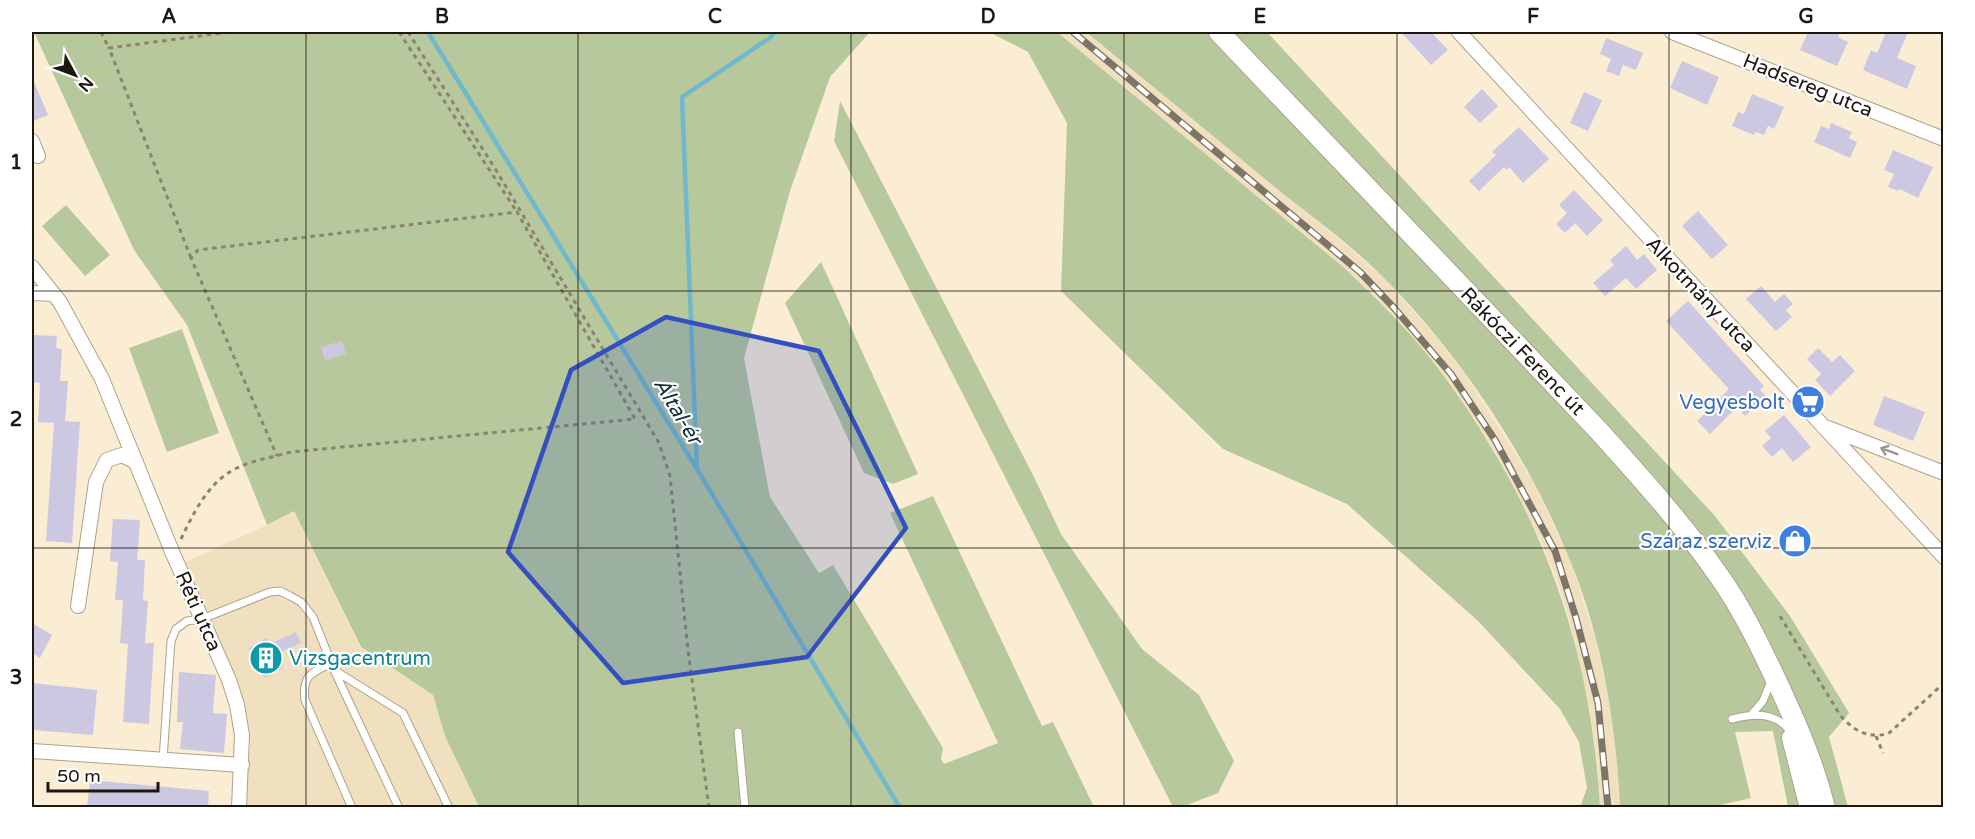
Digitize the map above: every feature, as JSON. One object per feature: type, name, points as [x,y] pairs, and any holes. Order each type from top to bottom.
[{"type":"main road","name":"Rákóczi Ferenc út","points":[[1219,32],[1599,431],[1652,491],[1724,583],[1756,636],[1808,750],[1826,807]]},
{"type":"main road","name":"Rákóczi Ferenc út","points":[[1786,700],[1790,731],[1810,807]]},
{"type":"street","name":"Alkotmány utca","points":[[1459,32],[1944,557]]},
{"type":"street","name":"Hadsereg utca","points":[[1672,32],[1944,139]]},
{"type":"street","points":[[32,141],[38,156]]},
{"type":"street","name":"Réti utca","points":[[32,267],[60,302],[102,379],[173,554],[230,680],[242,735],[238,807]]},
{"type":"street","points":[[32,293],[53,294]]},
{"type":"street","points":[[1824,427],[1944,473]]},
{"type":"street","points":[[78,606],[96,482],[107,460],[122,455],[136,462]]},
{"type":"street","points":[[32,751],[242,765]]},
{"type":"lane","points":[[164,760],[171,641],[176,629],[187,621],[202,620],[270,592],[280,591],[301,602],[312,617],[399,807]]},
{"type":"lane","points":[[352,807],[305,700],[303,685],[311,673],[333,667],[403,713],[449,807]]},
{"type":"lane","points":[[1752,714],[1768,693],[1771,684],[1771,670]]},
{"type":"lane","points":[[1732,719],[1752,714],[1775,719],[1790,731]]},
{"type":"lane","points":[[738,732],[745,807]]},
{"type":"path","points":[[101,32],[191,258],[277,456]]},
{"type":"path","points":[[109,48],[230,32]]},
{"type":"path","points":[[173,554],[190,521],[215,482],[238,467],[291,452],[634,419],[517,212],[399,32]]},
{"type":"path","points":[[408,32],[496,170],[659,443],[670,476],[688,650],[709,807]]},
{"type":"path","points":[[191,258],[198,250],[517,212]]},
{"type":"path","points":[[1780,616],[1840,715],[1851,727],[1862,733],[1876,736],[1888,734],[1944,683]]},
{"type":"path","points":[[1876,736],[1883,753]]},
{"type":"highlighted area","points":[[666,317],[819,351],[906,528],[807,657],[623,683],[508,552],[571,370]]},
{"type":"shaded area","points":[[1057,32],[1086,32],[1345,244],[1382,276],[1439,340],[1465,374],[1534,483],[1570,559],[1596,641],[1611,709],[1620,807],[1600,807],[1598,765],[1590,710],[1570,623],[1558,583],[1542,543],[1494,450],[1437,367],[1378,300],[1341,265]]},
{"type":"shaded area","points":[[294,511],[360,647],[433,695],[445,736],[479,807],[246,807],[250,738],[241,697],[185,562]]},
{"type":"green space","points":[[34,32],[870,32],[830,77],[790,191],[744,358],[770,497],[819,573],[833,565],[943,748],[941,759],[944,764],[998,743],[890,513],[933,496],[1042,726],[1053,722],[1094,807],[479,807],[445,736],[433,695],[361,647],[294,511],[267,525],[187,325],[134,250]]},
{"type":"green space","points":[[989,32],[1057,32],[1341,265],[1391,314],[1426,353],[1473,418],[1504,469],[1531,521],[1553,575],[1571,630],[1585,687],[1595,746],[1600,807],[1580,807],[1587,788],[1579,742],[1560,709],[1478,621],[1347,504],[1223,449],[1061,291],[1067,123],[1028,52]]},
{"type":"green space","points":[[1086,32],[1267,32],[1715,516],[1790,616],[1849,713],[1829,737],[1848,807],[1788,807],[1773,731],[1735,732],[1751,798],[1711,807],[1620,807],[1611,712],[1599,649],[1581,588],[1533,482],[1489,408],[1465,373],[1411,306],[1370,264]]},
{"type":"green space","points":[[840,101],[1034,477],[1061,534],[1142,649],[1199,695],[1234,761],[1218,793],[1182,807],[1173,807],[834,141]]},
{"type":"green space","points":[[66,205],[110,255],[85,276],[42,226]]},
{"type":"green space","points":[[821,262],[918,474],[893,484],[864,473],[785,303]]},
{"type":"green space","points":[[182,329],[219,433],[167,452],[129,348]]},
{"type":"building","points":[[1401,32],[1431,32],[1448,50],[1431,65]]},
{"type":"building","points":[[1808,32],[1840,32],[1838,37],[1848,42],[1837,66],[1800,50]]},
{"type":"building","points":[[1886,32],[1908,32],[1897,58],[1916,66],[1907,89],[1863,70],[1871,50],[1877,53]]},
{"type":"building","points":[[1606,38],[1643,53],[1636,70],[1623,65],[1619,76],[1606,71],[1611,59],[1600,54]]},
{"type":"building","points":[[1682,61],[1719,77],[1707,105],[1670,88]]},
{"type":"building","points":[[32,77],[48,115],[32,122]]},
{"type":"building","points":[[1482,89],[1498,106],[1480,123],[1464,107]]},
{"type":"building","points":[[1584,92],[1602,100],[1588,131],[1570,123]]},
{"type":"building","points":[[1752,94],[1784,107],[1774,129],[1768,126],[1764,135],[1756,132],[1754,135],[1732,126],[1738,112],[1744,114]]},
{"type":"building","points":[[1831,123],[1852,132],[1849,138],[1857,142],[1850,158],[1814,142],[1821,126],[1829,129]]},
{"type":"building","points":[[1519,127],[1549,159],[1523,183],[1509,167],[1507,170],[1504,167],[1479,191],[1469,181],[1496,155],[1492,152]]},
{"type":"building","points":[[1893,150],[1933,167],[1918,198],[1900,189],[1898,191],[1888,187],[1894,174],[1884,170]]},
{"type":"building","points":[[1574,190],[1603,220],[1587,236],[1575,223],[1565,233],[1556,224],[1567,213],[1559,205]]},
{"type":"building","points":[[1698,211],[1728,245],[1712,259],[1682,226]]},
{"type":"building","points":[[1626,246],[1637,260],[1644,254],[1657,270],[1636,289],[1626,278],[1605,296],[1593,283],[1614,265],[1610,260]]},
{"type":"building","points":[[1761,286],[1775,302],[1784,294],[1793,304],[1786,310],[1792,317],[1776,331],[1746,299]]},
{"type":"building","points":[[1688,301],[1764,386],[1760,390],[1766,396],[1745,416],[1737,407],[1710,434],[1697,421],[1729,389],[1666,321]]},
{"type":"building","points":[[32,335],[57,336],[56,348],[62,349],[60,381],[68,381],[65,421],[80,422],[72,543],[46,541],[54,423],[38,422],[40,383],[32,382],[34,350],[32,350]]},
{"type":"building","points":[[342,341],[346,354],[325,360],[321,347]]},
{"type":"building","points":[[1818,348],[1832,362],[1840,355],[1855,371],[1830,396],[1815,380],[1821,374],[1807,359]]},
{"type":"building","points":[[1884,396],[1925,412],[1913,441],[1873,425]]},
{"type":"building","points":[[1784,415],[1811,447],[1793,462],[1782,448],[1772,457],[1762,446],[1771,438],[1765,431]]},
{"type":"building","points":[[113,519],[140,520],[137,560],[145,560],[143,600],[148,601],[145,643],[154,643],[149,724],[123,722],[128,644],[120,643],[123,600],[115,600],[118,562],[110,561]]},
{"type":"building","points":[[32,623],[52,635],[40,658],[32,653]]},
{"type":"building","name":"Vizsgacentrum","points":[[296,632],[301,643],[276,654],[283,668],[265,678],[249,648],[267,638],[270,644]]},
{"type":"building","points":[[179,672],[216,675],[213,713],[227,714],[224,753],[180,749],[183,722],[177,722]]},
{"type":"building","points":[[32,683],[97,690],[93,735],[32,730]]},
{"type":"building","points":[[90,780],[209,791],[208,807],[87,807]]},
{"type":"waterway","name":"Által-ér","points":[[428,32],[697,469],[900,808]]},
{"type":"waterway","points":[[697,469],[682,97],[771,37],[774,32]]},
{"type":"railway","points":[[1073,32],[1360,272],[1451,374],[1495,440],[1555,551],[1576,618],[1598,703],[1608,808]]},
{"type":"place","name":"Vegyesbolt","points":[[1808,402]]},
{"type":"place","name":"Száraz szerviz","points":[[1795,541]]},
{"type":"place","name":"Vizsgacentrum","points":[[266,658]]}]
